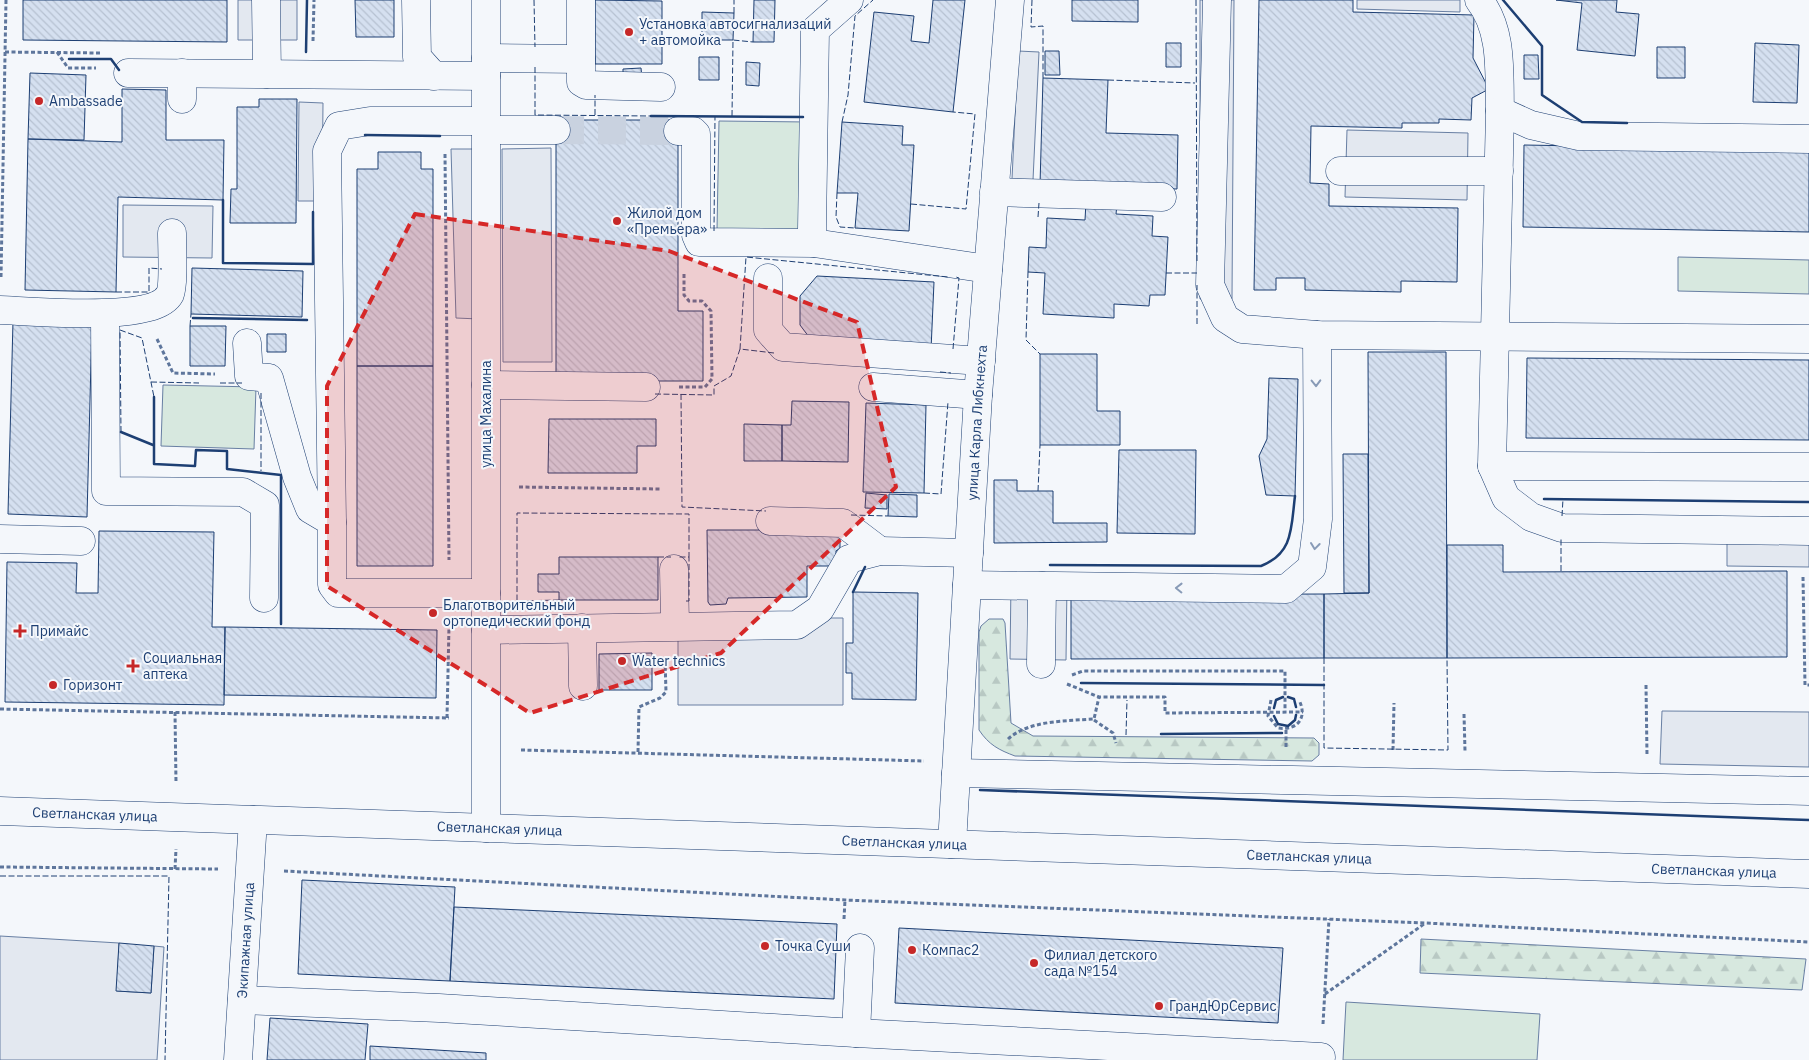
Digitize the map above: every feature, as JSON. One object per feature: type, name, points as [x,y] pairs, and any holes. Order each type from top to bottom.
[{"type":"street","points":[[266,0],[267,74]]},
{"type":"street","points":[[416,0],[425,66]]},
{"type":"street","name":"улица Махалина","points":[[486,0],[486,828]]},
{"type":"street","points":[[582,0],[581,82],[586,85],[661,86]]},
{"type":"street","points":[[814,243],[812,230],[815,30],[850,0]]},
{"type":"street","name":"улица Карла Либкнехта","points":[[952,844],[978,395],[1010,0]]},
{"type":"street","points":[[1217,0],[1210,285],[1225,318],[1242,329],[1317,335],[1809,339]]},
{"type":"street","points":[[1479,0],[1489,12],[1496,35],[1500,111],[1492,466],[1506,498],[1531,517],[1562,528],[1809,531]]},
{"type":"street","points":[[352,57],[425,66]]},
{"type":"street","points":[[128,73],[182,86],[267,74],[425,66],[486,67],[581,59]]},
{"type":"street","points":[[1500,111],[1531,125],[1579,136],[1809,139]]},
{"type":"street","points":[[486,594],[338,593],[332,585],[327,151],[339,126],[370,121],[486,125],[556,130]]},
{"type":"street","points":[[678,131],[693,131],[696,134],[696,235],[699,242],[814,243],[988,269]]},
{"type":"street","points":[[1340,171],[1499,171]]},
{"type":"street","points":[[994,192],[1162,197]]},
{"type":"street","points":[[0,310],[114,313],[134,311],[166,300],[171,292],[172,233]]},
{"type":"street","points":[[768,278],[768,330],[783,347],[981,361]]},
{"type":"street","points":[[114,313],[105,497],[243,492],[265,506],[264,598]]},
{"type":"street","points":[[967,585],[1286,589],[1312,567],[1318,519],[1317,335]]},
{"type":"street","points":[[247,343],[250,376],[269,378],[297,477],[310,509],[332,522]]},
{"type":"street","points":[[486,385],[646,387]]},
{"type":"street","points":[[873,387],[978,395]]},
{"type":"street","points":[[1492,466],[1809,467]]},
{"type":"street","points":[[770,521],[843,523],[880,551]]},
{"type":"street","points":[[0,539],[81,541]]},
{"type":"street","points":[[486,630],[797,625],[820,609],[850,559],[880,551],[969,553]]},
{"type":"street","points":[[670,627],[674,569]]},
{"type":"street","points":[[1041,664],[1042,586]]},
{"type":"street","points":[[582,628],[583,686]]},
{"type":"street","points":[[956,773],[1809,791]]},
{"type":"street","name":"Светланская улица","points":[[0,811],[1809,874]]},
{"type":"street","name":"Экипажная улица","points":[[238,1060],[253,820]]},
{"type":"street","points":[[856,1033],[860,948]]},
{"type":"street","points":[[242,1000],[439,1008],[856,1033],[1320,1057]]},
{"type":"path","points":[[0,310],[6,0]]},
{"type":"path","points":[[314,0],[314,41]]},
{"type":"path","points":[[5,52],[116,54],[128,73]]},
{"type":"path","points":[[114,313],[154,331],[173,373],[250,376]]},
{"type":"path","points":[[691,387],[705,387],[712,379],[712,361]]},
{"type":"path","points":[[486,487],[660,489]]},
{"type":"path","points":[[1803,577],[1805,685],[1809,685]]},
{"type":"path","points":[[638,752],[639,707],[660,698],[666,692],[670,627]]},
{"type":"path","points":[[1083,671],[1285,671],[1285,712]]},
{"type":"path","points":[[1646,685],[1647,759]]},
{"type":"path","points":[[1094,719],[1099,697],[1165,697],[1165,713],[1303,712]]},
{"type":"path","points":[[1271,700],[1267,712],[1271,723],[1278,728],[1286,730],[1300,722],[1303,712],[1299,700]]},
{"type":"path","points":[[1392,756],[1394,703]]},
{"type":"path","points":[[0,709],[486,719]]},
{"type":"path","points":[[1464,714],[1465,758]]},
{"type":"path","points":[[1000,745],[1015,733],[1054,722],[1094,719],[1113,733]]},
{"type":"path","points":[[486,748],[931,761]]},
{"type":"path","points":[[0,867],[250,869],[845,900],[1425,923],[1809,942]]},
{"type":"path","points":[[1329,919],[1325,994],[1425,923]]},
{"type":"highlighted area","points":[[415,214],[669,251],[857,322],[896,487],[721,653],[530,713],[327,586],[327,386]]},
{"type":"green space","points":[[719,121],[808,122],[807,231],[717,230]]},
{"type":"green space","points":[[1678,257],[1809,260],[1809,294],[1678,291]]},
{"type":"green space","points":[[163,385],[256,387],[254,449],[161,446]]},
{"type":"green space","points":[[989,619],[1003,619],[1005,623],[1011,723],[1033,736],[1314,738],[1319,743],[1319,755],[1312,761],[1015,756],[1009,754],[991,743],[979,730],[979,632],[981,626]]},
{"type":"green space","points":[[1421,939],[1806,959],[1802,990],[1420,973]]},
{"type":"green space","points":[[1346,1002],[1540,1014],[1537,1060],[1343,1060]]},
{"type":"shaded area","points":[[238,0],[297,0],[297,40],[238,40]]},
{"type":"shaded area","points":[[1200,0],[1234,0],[1232,299],[1200,299]]},
{"type":"shaded area","points":[[1357,0],[1460,0],[1460,12],[1357,9]]},
{"type":"shaded area","points":[[1018,51],[1039,52],[1033,180],[1012,179]]},
{"type":"shaded area","points":[[299,102],[323,103],[322,201],[298,201]]},
{"type":"shaded area","points":[[1347,130],[1468,133],[1467,200],[1345,197]]},
{"type":"shaded area","points":[[551,148],[552,362],[503,362],[502,149]]},
{"type":"shaded area","points":[[451,149],[478,149],[479,319],[456,318]]},
{"type":"shaded area","points":[[123,205],[213,206],[212,258],[123,257]]},
{"type":"shaded area","points":[[1727,536],[1809,537],[1809,567],[1727,566]]},
{"type":"shaded area","points":[[1011,582],[1067,583],[1066,660],[1010,659]]},
{"type":"shaded area","points":[[678,618],[843,618],[843,705],[678,705]]},
{"type":"shaded area","points":[[1662,711],[1809,712],[1809,767],[1660,764]]},
{"type":"shaded area","points":[[0,936],[119,943],[117,991],[151,993],[154,946],[164,947],[157,1060],[0,1060]]},
{"type":"building","points":[[23,0],[227,0],[227,42],[23,40]]},
{"type":"building","points":[[355,0],[394,0],[394,37],[356,37]]},
{"type":"building","name":"Установка автосигнализаций + автомойка","points":[[595,0],[662,1],[662,64],[595,64]]},
{"type":"building","points":[[754,0],[775,0],[774,42],[753,42]]},
{"type":"building","points":[[933,0],[965,0],[953,112],[864,102],[874,12],[914,16],[911,41],[929,43]]},
{"type":"building","points":[[1072,0],[1138,0],[1138,22],[1072,21]]},
{"type":"building","points":[[1259,0],[1353,0],[1353,12],[1474,15],[1473,58],[1489,89],[1472,98],[1471,120],[1439,119],[1439,123],[1402,123],[1402,128],[1311,126],[1310,183],[1329,184],[1329,206],[1458,208],[1457,282],[1401,281],[1401,292],[1305,290],[1305,278],[1276,278],[1276,290],[1254,290]]},
{"type":"building","points":[[1556,0],[1617,0],[1616,12],[1639,14],[1635,56],[1577,50],[1582,3]]},
{"type":"building","points":[[702,12],[734,13],[733,40],[702,40]]},
{"type":"building","points":[[1166,43],[1181,43],[1181,67],[1166,67]]},
{"type":"building","points":[[1755,43],[1799,45],[1797,103],[1753,102]]},
{"type":"building","points":[[1657,47],[1685,47],[1685,78],[1657,78]]},
{"type":"building","points":[[1045,51],[1059,51],[1060,75],[1045,75]]},
{"type":"building","points":[[1524,55],[1538,55],[1539,79],[1524,79]]},
{"type":"building","points":[[699,57],[719,57],[719,80],[699,80]]},
{"type":"building","points":[[746,62],[760,63],[759,86],[746,85]]},
{"type":"building","points":[[641,68],[642,78],[623,78],[623,69]]},
{"type":"building","points":[[30,73],[86,75],[84,140],[28,139]]},
{"type":"building","points":[[1043,78],[1108,80],[1106,133],[1178,135],[1177,189],[1040,185]]},
{"type":"building","points":[[122,89],[166,90],[166,140],[224,140],[223,200],[118,197],[116,292],[25,290],[28,139],[122,142]]},
{"type":"building","points":[[259,99],[297,99],[296,223],[230,223],[231,189],[237,189],[237,107],[259,107]]},
{"type":"building","name":"Жилой дом «Премьера»","points":[[556,120],[678,120],[678,311],[703,311],[703,381],[556,381]]},
{"type":"building","points":[[842,122],[903,126],[902,145],[914,145],[909,231],[855,228],[858,193],[837,193]]},
{"type":"building","points":[[1524,145],[1809,150],[1809,232],[1523,227]]},
{"type":"building","points":[[378,152],[421,152],[421,169],[433,169],[433,366],[357,366],[357,169],[378,169]]},
{"type":"building","points":[[1086,202],[1117,204],[1116,214],[1153,216],[1152,236],[1168,237],[1165,295],[1150,295],[1149,306],[1114,304],[1114,318],[1043,314],[1045,273],[1028,272],[1029,247],[1046,248],[1047,218],[1085,220]]},
{"type":"building","points":[[192,268],[303,271],[302,317],[191,314]]},
{"type":"building","points":[[817,276],[934,282],[931,350],[815,345],[800,325],[800,296]]},
{"type":"building","points":[[13,321],[92,323],[87,517],[8,514]]},
{"type":"building","points":[[190,326],[226,326],[225,366],[190,366]]},
{"type":"building","points":[[267,334],[286,334],[286,352],[267,352]]},
{"type":"building","points":[[1368,352],[1446,352],[1447,658],[1324,658],[1324,594],[1369,593]]},
{"type":"building","points":[[1040,354],[1097,354],[1097,411],[1120,411],[1120,445],[1040,445]]},
{"type":"building","points":[[1527,358],[1809,360],[1809,440],[1526,438]]},
{"type":"building","points":[[357,366],[433,366],[433,566],[357,566]]},
{"type":"building","points":[[1269,378],[1298,379],[1295,496],[1266,495],[1259,456],[1267,439]]},
{"type":"building","points":[[792,401],[849,402],[848,462],[782,461],[782,425],[791,425]]},
{"type":"building","points":[[866,403],[926,405],[924,493],[863,492]]},
{"type":"building","points":[[549,419],[656,419],[656,446],[637,446],[637,473],[548,473]]},
{"type":"building","points":[[744,424],[782,425],[782,461],[744,461]]},
{"type":"building","points":[[1119,450],[1196,450],[1195,534],[1117,533]]},
{"type":"building","points":[[1343,454],[1368,454],[1369,593],[1344,593]]},
{"type":"building","points":[[994,480],[1017,480],[1017,491],[1053,491],[1053,523],[1107,523],[1107,542],[994,543]]},
{"type":"building","points":[[866,493],[887,495],[887,509],[865,508]]},
{"type":"building","points":[[889,494],[917,495],[917,517],[888,516]]},
{"type":"building","points":[[707,530],[836,530],[840,533],[840,548],[836,551],[836,566],[807,566],[807,597],[728,598],[726,604],[710,605],[708,602]]},
{"type":"building","points":[[99,531],[214,532],[212,627],[225,627],[224,705],[5,702],[7,562],[77,563],[76,593],[98,593]]},
{"type":"building","points":[[1447,545],[1503,545],[1503,572],[1787,571],[1787,657],[1447,658]]},
{"type":"building","points":[[559,557],[658,557],[658,600],[559,600],[559,592],[538,592],[538,574],[559,574]]},
{"type":"building","points":[[853,592],[918,593],[916,700],[852,699],[852,673],[846,673],[846,643],[853,643]]},
{"type":"building","points":[[1324,594],[1324,658],[1071,659],[1071,595]]},
{"type":"building","points":[[225,627],[437,630],[436,698],[224,695]]},
{"type":"building","points":[[652,653],[652,690],[599,690],[599,654]]},
{"type":"building","points":[[302,880],[455,887],[450,981],[298,974]]},
{"type":"building","points":[[454,907],[837,924],[834,999],[450,981]]},
{"type":"building","points":[[899,928],[1283,948],[1278,1023],[895,1003]]},
{"type":"building","points":[[119,943],[154,946],[151,993],[116,991]]},
{"type":"building","points":[[270,1018],[368,1024],[365,1060],[267,1060]]},
{"type":"building","points":[[370,1046],[486,1053],[486,1060],[370,1060]]},
{"type":"tunnel","points":[[556,130],[678,131]]},
{"type":"fence","points":[[534,0],[535,47]]},
{"type":"fence","points":[[734,0],[734,13]]},
{"type":"fence","points":[[842,122],[848,95],[855,16],[873,0]]},
{"type":"fence","points":[[1032,0],[1031,27],[1043,26],[1043,78]]},
{"type":"fence","points":[[1196,0],[1197,262]]},
{"type":"fence","points":[[732,116],[733,40],[753,42]]},
{"type":"fence","points":[[535,67],[535,115],[651,116]]},
{"type":"fence","points":[[1108,80],[1195,83]]},
{"type":"fence","points":[[595,95],[595,115]]},
{"type":"fence","points":[[911,204],[966,209],[975,114],[953,112]]},
{"type":"fence","points":[[714,231],[715,116]]},
{"type":"fence","points":[[837,193],[836,217],[840,227],[855,228]]},
{"type":"fence","points":[[1038,217],[1039,203]]},
{"type":"fence","points":[[774,353],[740,349],[746,257],[948,277]]},
{"type":"fence","points":[[116,292],[149,292],[149,268],[162,269]]},
{"type":"fence","points":[[1028,272],[1026,340],[1040,354]]},
{"type":"fence","points":[[1166,273],[1197,273]]},
{"type":"fence","points":[[953,349],[959,278],[956,277]]},
{"type":"fence","points":[[1197,285],[1197,324]]},
{"type":"fence","points":[[190,326],[191,314]]},
{"type":"fence","points":[[121,432],[120,330],[142,338],[154,397]]},
{"type":"fence","points":[[655,394],[714,395],[714,386],[731,376],[740,349]]},
{"type":"fence","points":[[940,372],[951,373]]},
{"type":"fence","points":[[151,382],[199,383]]},
{"type":"fence","points":[[220,383],[242,383]]},
{"type":"fence","points":[[261,393],[261,471]]},
{"type":"fence","points":[[681,394],[682,507],[766,511]]},
{"type":"fence","points":[[924,493],[941,494],[948,402]]},
{"type":"fence","points":[[1038,491],[1040,445]]},
{"type":"fence","points":[[1562,516],[1563,499]]},
{"type":"fence","points":[[559,600],[517,601],[517,513],[689,514],[689,557],[678,557]]},
{"type":"fence","points":[[851,515],[888,516]]},
{"type":"fence","points":[[1561,539],[1561,571]]},
{"type":"fence","points":[[658,557],[671,557]]},
{"type":"fence","points":[[686,601],[689,601],[689,557]]},
{"type":"fence","points":[[1324,658],[1324,748],[1448,750],[1447,658]]},
{"type":"fence","points":[[1126,735],[1127,700]]},
{"type":"fence","points":[[0,876],[169,876],[165,1060]]},
{"type":"wall","points":[[306,52],[307,0]]},
{"type":"wall","points":[[1503,0],[1542,46],[1542,95],[1582,122],[1627,123]]},
{"type":"wall","points":[[69,59],[111,59],[119,70]]},
{"type":"wall","points":[[651,116],[803,117]]},
{"type":"wall","points":[[365,135],[440,136]]},
{"type":"wall","points":[[223,200],[223,263],[313,264],[313,212]]},
{"type":"wall","points":[[193,318],[307,320]]},
{"type":"wall","points":[[154,397],[154,464],[195,466],[196,450],[227,451],[227,469],[281,475],[281,624]]},
{"type":"wall","points":[[121,432],[153,445]]},
{"type":"wall","points":[[1050,565],[1261,566],[1272,561],[1280,554],[1289,538],[1295,496]]},
{"type":"wall","points":[[1544,499],[1809,502]]},
{"type":"wall","points":[[853,592],[865,567]]},
{"type":"wall","points":[[1081,683],[1324,685]]},
{"type":"wall","points":[[1274,708],[1276,700],[1283,697]]},
{"type":"wall","points":[[1288,697],[1294,699],[1296,707]]},
{"type":"wall","points":[[1274,716],[1278,724],[1288,726],[1295,720],[1296,715]]},
{"type":"wall","points":[[1161,734],[1282,733]]},
{"type":"wall","points":[[980,790],[1809,820]]},
{"type":"place","name":"Установка автосигнализаций + автомойка","points":[[629,32]]},
{"type":"place","name":"Ambassade","points":[[39,101]]},
{"type":"place","name":"Жилой дом «Премьера»","points":[[617,221]]},
{"type":"place","name":"Благотворительный ортопедический фонд","points":[[433,613]]},
{"type":"place","name":"Примайс","points":[[20,631]]},
{"type":"place","name":"Water technics","points":[[622,661]]},
{"type":"place","name":"Социальная аптека","points":[[133,666]]},
{"type":"place","name":"Горизонт","points":[[53,685]]},
{"type":"place","name":"Точка Суши","points":[[765,946]]},
{"type":"place","name":"Компас2","points":[[912,950]]},
{"type":"place","name":"Филиал детского сада №154","points":[[1034,963]]},
{"type":"place","name":"ГрандЮрСервис","points":[[1159,1006]]}]
